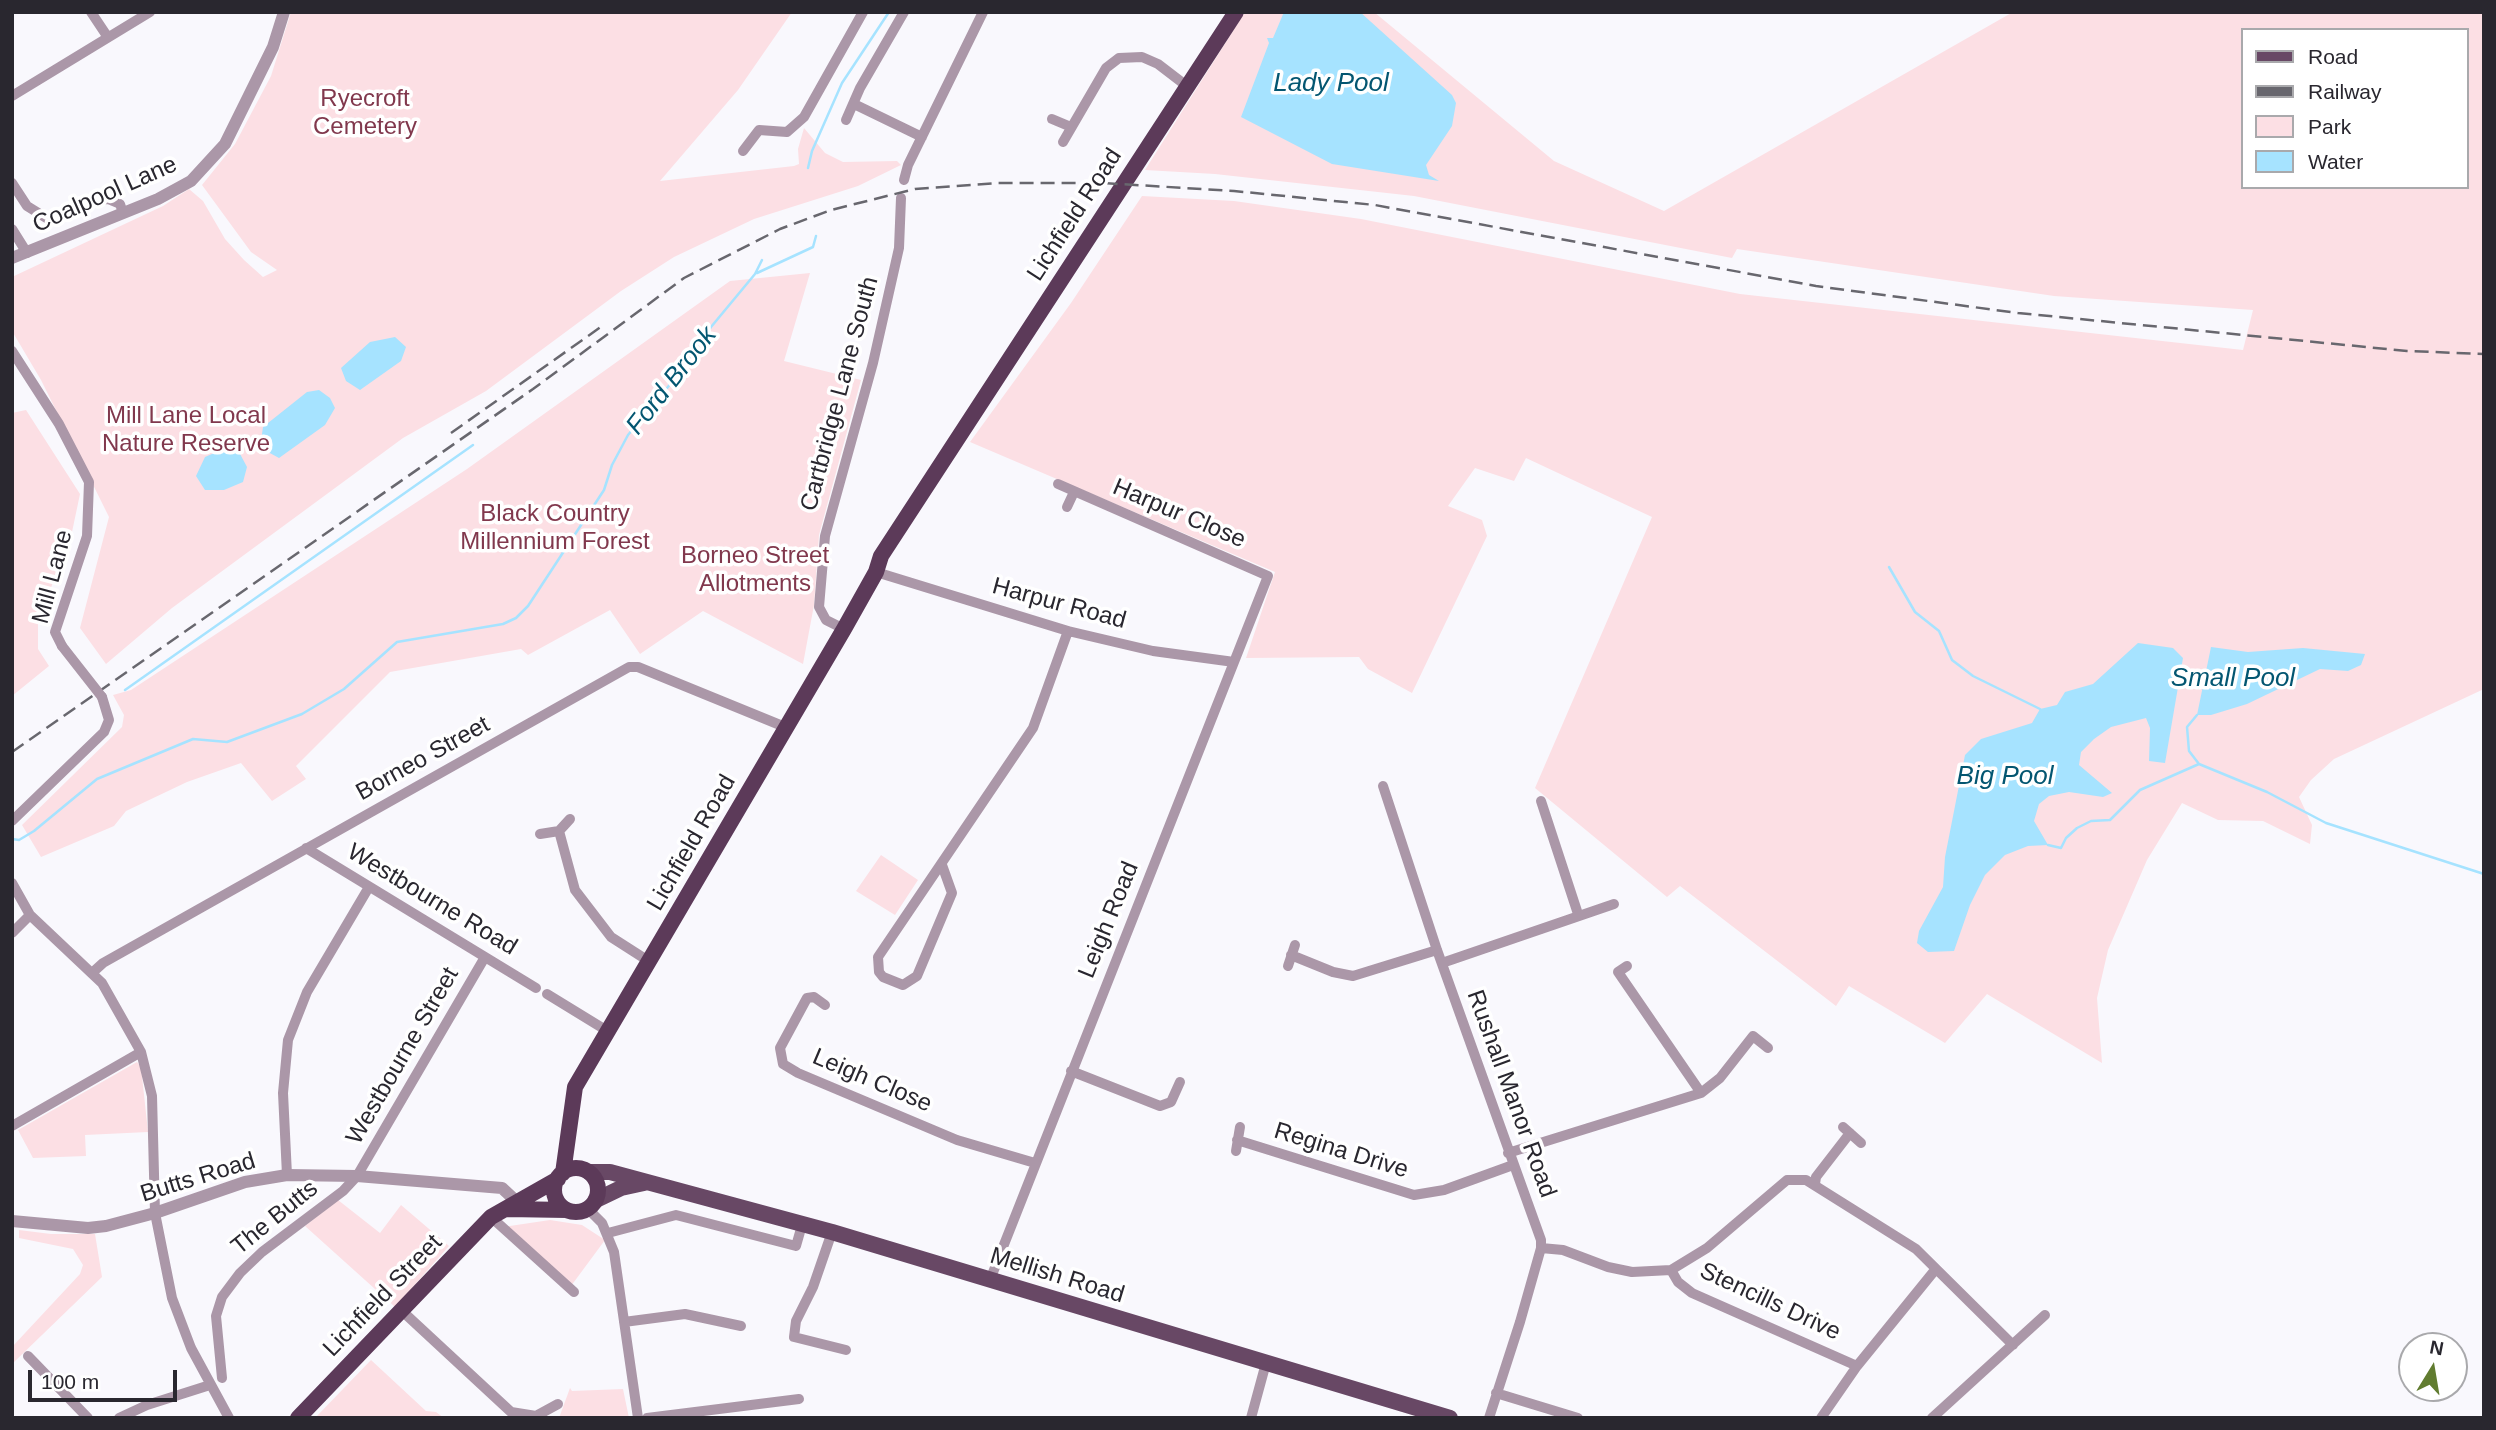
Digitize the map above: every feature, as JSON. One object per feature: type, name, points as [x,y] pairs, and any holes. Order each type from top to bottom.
[{"type":"highway","name":"Lichfield Road","points":[[560,1176],[572,1095],[844,629],[876,572],[881,556],[1236,12]]},
{"type":"highway","points":[[503,1209],[577,1212],[592,1204],[598,1186],[584,1171],[566,1142]]},
{"type":"highway","points":[[568,1210],[555,1196],[560,1176],[584,1171]]},
{"type":"highway","name":"Lichfield Street","points":[[298,1418],[503,1209],[560,1176]]},
{"type":"main road","name":"Mellish Road","points":[[584,1171],[610,1172],[832,1232],[1450,1418]]},
{"type":"main road","name":"Mellish Road","points":[[592,1204],[621,1188],[650,1182]]},
{"type":"street","points":[[91,12],[107,36]]},
{"type":"street","points":[[12,96],[150,12]]},
{"type":"street","name":"Coalpool Lane","points":[[12,258],[123,213],[191,181],[225,144],[273,47],[284,12]]},
{"type":"street","points":[[743,151],[759,130],[787,132],[804,117],[863,12]]},
{"type":"street","points":[[846,120],[904,12]]},
{"type":"street","points":[[904,180],[922,136],[984,12]]},
{"type":"street","points":[[1063,142],[1106,68],[1119,58],[1142,57],[1158,64],[1188,87]]},
{"type":"street","points":[[853,104],[922,136]]},
{"type":"street","points":[[1052,119],[1071,127]]},
{"type":"street","points":[[12,183],[27,206],[48,219],[93,200],[108,199],[120,204],[123,213]]},
{"type":"street","name":"Cartbridge Lane South","points":[[844,629],[826,620],[819,607],[825,536],[873,363],[900,248],[901,198]]},
{"type":"street","points":[[12,229],[27,253]]},
{"type":"street","name":"Mill Lane","points":[[12,351],[78,459],[91,493],[87,536],[55,632],[62,646],[102,697],[109,720],[104,732],[12,821]]},
{"type":"street","name":"Harpur Close","points":[[1058,484],[1268,576]]},
{"type":"street","name":"Harpur Close","points":[[1067,507],[1073,492]]},
{"type":"street","name":"Harpur Road","points":[[876,572],[1068,631],[1153,651],[1234,662]]},
{"type":"street","name":"Leigh Road","points":[[990,1280],[1268,576]]},
{"type":"street","points":[[942,865],[952,894],[917,976],[902,985],[883,977],[878,972],[878,957],[1033,728],[1068,631]]},
{"type":"street","name":"Borneo Street","points":[[92,973],[103,963],[629,667],[638,667],[785,727]]},
{"type":"street","name":"Rushall Manor Road","points":[[1383,786],[1541,1248]]},
{"type":"street","points":[[1541,802],[1578,915]]},
{"type":"street","points":[[540,834],[559,831],[570,819]]},
{"type":"street","points":[[1549,826],[1560,822]]},
{"type":"street","points":[[559,831],[572,882],[580,898],[590,907],[611,937],[650,962]]},
{"type":"street","name":"Westbourne Road","points":[[306,848],[536,988]]},
{"type":"street","points":[[12,883],[30,915],[92,973],[110,995],[141,1052],[152,1096],[155,1213],[178,1317],[229,1418]]},
{"type":"street","points":[[286,1175],[283,1093],[288,1040],[307,992],[369,887]]},
{"type":"street","points":[[1442,963],[1614,904]]},
{"type":"street","points":[[12,933],[30,915]]},
{"type":"street","points":[[1287,966],[1293,950],[1333,972],[1353,976],[1437,950]]},
{"type":"street","name":"Westbourne Street","points":[[357,1176],[485,957]]},
{"type":"street","points":[[1626,966],[1618,972],[1701,1093]]},
{"type":"street","points":[[547,995],[609,1032]]},
{"type":"street","name":"Leigh Close","points":[[825,1005],[814,997],[807,998],[780,1048],[783,1064],[798,1073],[957,1140],[1035,1163]]},
{"type":"street","points":[[1508,1153],[1701,1093],[1720,1078],[1753,1036],[1768,1048]]},
{"type":"street","points":[[12,1126],[141,1052]]},
{"type":"street","points":[[1071,1071],[1160,1106],[1171,1102],[1177,1084]]},
{"type":"street","name":"Regina Drive","points":[[1240,1127],[1236,1145],[1414,1195],[1444,1190],[1513,1165]]},
{"type":"street","points":[[1815,1184],[1816,1177],[1846,1130],[1861,1143]]},
{"type":"street","name":"Butts Road","points":[[12,1221],[88,1228],[155,1213],[223,1189],[286,1175],[357,1176],[502,1188],[503,1209]]},
{"type":"street","name":"The Butts","points":[[222,1378],[216,1316],[222,1297],[240,1273],[262,1252],[342,1191],[357,1176]]},
{"type":"street","points":[[1489,1418],[1541,1248],[1563,1250],[1608,1267],[1632,1272],[1671,1269],[1707,1248],[1787,1180],[1796,1179],[1815,1184],[1916,1249],[2013,1345]]},
{"type":"street","points":[[592,1204],[608,1233],[614,1252],[638,1418]]},
{"type":"street","points":[[503,1209],[574,1292]]},
{"type":"street","points":[[608,1233],[676,1215],[796,1246],[800,1232]]},
{"type":"street","points":[[832,1232],[813,1287],[796,1321],[794,1337],[846,1350]]},
{"type":"street","name":"Stencills Drive","points":[[1671,1269],[1678,1282],[1692,1293],[1857,1366]]},
{"type":"street","points":[[1821,1418],[1857,1366],[1936,1270]]},
{"type":"street","points":[[401,1310],[511,1412],[536,1416],[558,1404]]},
{"type":"street","points":[[624,1322],[685,1314],[741,1326]]},
{"type":"street","points":[[1932,1418],[2046,1316]]},
{"type":"street","points":[[29,1356],[88,1418]]},
{"type":"street","points":[[1251,1418],[1266,1363]]},
{"type":"street","points":[[119,1418],[147,1405],[210,1385]]},
{"type":"street","points":[[1496,1393],[1578,1418]]},
{"type":"street","points":[[646,1418],[800,1399]]},
{"type":"green space","name":"Ryecroft Cemetery","points":[[291,12],[792,12],[738,90],[660,181],[794,166],[799,164],[798,149],[804,128],[825,153],[843,162],[897,161],[901,165],[858,186],[754,219],[674,257],[621,291],[486,391],[403,438],[172,608],[106,664],[80,628],[109,517],[41,380],[12,331],[12,277],[163,206],[189,189],[203,201],[225,239],[244,260],[263,277],[277,270],[251,252],[202,185],[235,144],[271,76]]},
{"type":"green space","points":[[1245,12],[1374,12],[1554,161],[1664,211],[2013,12],[2484,12],[2484,689],[2334,759],[2311,780],[2299,797],[2312,825],[2310,844],[2263,821],[2218,820],[2182,803],[2147,860],[2108,950],[2097,998],[2102,1063],[1987,994],[1945,1043],[1849,986],[1836,1006],[1680,886],[1667,897],[1535,788],[1652,517],[1526,458],[1514,481],[1475,468],[1448,506],[1482,520],[1487,536],[1412,693],[1368,669],[1359,657],[1246,658],[1275,572],[970,442],[1071,303],[1142,196],[1234,201],[1361,219],[1740,294],[2243,350],[2253,310],[2054,296],[1737,249],[1732,258],[1414,196],[1215,174],[1145,170]]},
{"type":"green space","name":"Black Country Millennium Forest","points":[[810,273],[784,361],[861,380],[819,535],[814,605],[803,664],[703,611],[640,654],[610,610],[528,655],[521,649],[390,672],[296,766],[306,779],[272,801],[241,763],[187,782],[126,811],[114,826],[41,857],[22,825],[122,727],[124,715],[113,695],[131,690],[467,469],[730,281]]},
{"type":"green space","name":"Mill Lane Local Nature Reserve","points":[[26,410],[80,494],[72,532],[38,622],[38,649],[49,666],[12,696],[12,413]]},
{"type":"green space","points":[[881,855],[918,880],[895,915],[856,891]]},
{"type":"green space","points":[[137,1062],[141,1067],[148,1132],[85,1135],[86,1156],[33,1158],[18,1130]]},
{"type":"green space","points":[[338,1200],[380,1233],[401,1205],[449,1246],[395,1307],[305,1226]]},
{"type":"green space","points":[[550,1220],[582,1225],[605,1240],[571,1286],[503,1227]]},
{"type":"green space","points":[[19,1230],[51,1234],[95,1234],[102,1277],[12,1364],[12,1347],[80,1274],[83,1265],[73,1249],[19,1238]]},
{"type":"green space","points":[[371,1360],[426,1411],[436,1412],[444,1418],[315,1418]]},
{"type":"green space","points":[[570,1388],[572,1391],[623,1389],[629,1418],[559,1418]]},
{"type":"water","name":"Lady Pool","points":[[1284,12],[1360,12],[1452,95],[1456,103],[1452,126],[1426,165],[1429,175],[1439,181],[1332,164],[1241,117],[1269,43],[1267,38],[1273,38]]},
{"type":"water","points":[[395,337],[406,347],[401,361],[360,390],[346,381],[341,368],[370,342]]},
{"type":"water","points":[[319,390],[330,398],[335,408],[325,425],[279,458],[268,452],[261,441],[263,427],[307,392]]},
{"type":"water","points":[[230,446],[239,452],[247,467],[243,482],[224,490],[205,490],[196,476],[205,457]]},
{"type":"water","name":"Big Pool","points":[[2138,643],[2173,648],[2183,658],[2165,763],[2149,761],[2150,728],[2146,718],[2111,727],[2094,739],[2081,752],[2079,765],[2112,793],[2103,797],[2069,792],[2049,796],[2039,804],[2034,821],[2048,845],[2028,846],[2005,855],[1985,875],[1970,905],[1954,951],[1928,952],[1917,943],[1919,931],[1943,887],[1945,857],[1965,755],[1981,739],[2032,723],[2040,709],[2057,705],[2065,692],[2093,684]]},
{"type":"water","name":"Small Pool","points":[[2211,647],[2248,652],[2303,648],[2365,654],[2361,665],[2348,671],[2320,669],[2247,704],[2211,715],[2197,715]]},
{"type":"waterway","name":"Ford Brook","points":[[808,168],[812,151],[842,83],[889,12]]},
{"type":"waterway","name":"Ford Brook","points":[[757,273],[813,247],[816,236]]},
{"type":"waterway","name":"Ford Brook","points":[[12,839],[19,840],[34,831],[97,779],[193,739],[227,742],[302,714],[344,689],[397,642],[503,624],[516,618],[528,606],[604,490],[612,465],[628,435],[755,274],[762,260]]},
{"type":"waterway","points":[[125,690],[473,445]]},
{"type":"waterway","points":[[1889,567],[1915,612],[1939,631],[1952,660],[1973,676],[2040,709]]},
{"type":"waterway","points":[[2181,675],[2205,679]]},
{"type":"waterway","points":[[2197,715],[2187,727],[2189,751],[2199,764],[2267,792],[2326,823],[2484,874]]},
{"type":"waterway","points":[[2048,845],[2061,848],[2066,838],[2077,828],[2091,821],[2110,820],[2140,790],[2199,764]]},
{"type":"railway","points":[[12,752],[533,389],[684,278],[780,229],[831,210],[915,189],[997,183],[1103,183],[1234,191],[1375,205],[1816,286],[2018,313],[2407,351],[2484,354]]},
{"type":"railway","points":[[451,433],[605,324]]},
{"type":"park label","name":"Borneo Street Allotments","points":[[755,570]]}]
